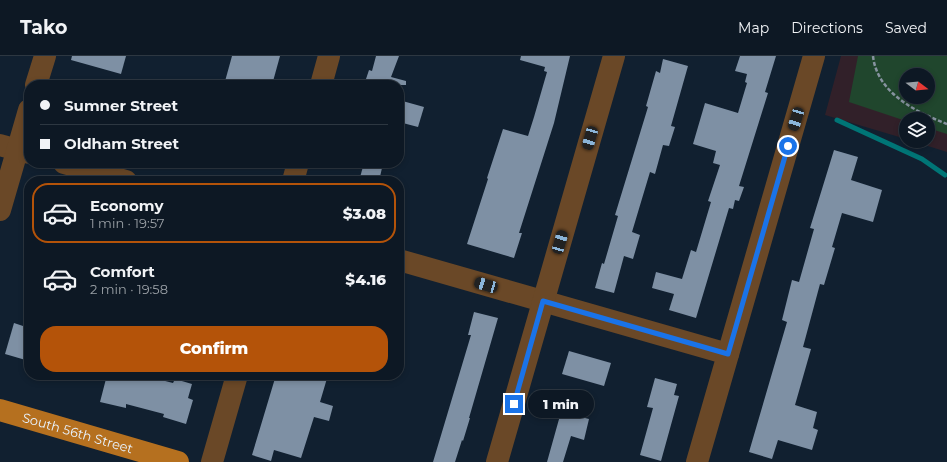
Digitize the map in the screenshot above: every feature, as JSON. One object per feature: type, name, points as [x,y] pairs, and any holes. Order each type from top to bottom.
[{"type":"main road","name":"South 56th Street","points":[[0,410],[178,462]]},
{"type":"street","points":[[38,80],[45,56]]},
{"type":"street","points":[[322,80],[329,56]]},
{"type":"street","points":[[497,462],[614,56]]},
{"type":"street","points":[[697,462],[814,56]]},
{"type":"street","points":[[0,210],[15,149],[24,124]]},
{"type":"street","points":[[81,168],[109,176]]},
{"type":"street","points":[[404,261],[728,354]]},
{"type":"street","points":[[212,462],[236,380]]},
{"type":"path","points":[[872,56],[878,74],[883,83],[894,95],[918,112],[947,124]]},
{"type":"shaded area","points":[[841,56],[947,56],[947,152],[934,148],[935,112],[899,112],[899,137],[825,115]]},
{"type":"green space","points":[[858,56],[947,56],[947,134],[935,130],[935,112],[899,112],[899,119],[849,102]]},
{"type":"building","points":[[72,56],[126,56],[121,74],[71,60]]},
{"type":"building","points":[[232,56],[280,56],[273,80],[225,80]]},
{"type":"building","points":[[376,56],[399,56],[391,77],[402,80],[366,80],[369,70],[372,71]]},
{"type":"building","points":[[521,56],[570,56],[554,123],[519,233],[522,233],[514,258],[467,244],[503,129],[528,136],[547,72],[544,71],[545,67],[520,60]]},
{"type":"building","points":[[740,56],[776,56],[765,92],[768,93],[739,186],[744,187],[739,201],[735,200],[733,209],[729,208],[696,318],[669,310],[674,294],[652,288],[656,272],[682,279],[691,250],[696,252],[711,202],[708,201],[720,165],[713,163],[716,151],[693,144],[705,103],[738,113],[747,83],[745,82],[747,74],[735,71]]},
{"type":"building","points":[[663,59],[688,66],[671,126],[675,127],[669,146],[663,145],[655,174],[650,172],[632,232],[640,235],[633,259],[624,256],[614,293],[595,288],[602,263],[604,264],[618,216],[615,215],[648,107],[646,106],[656,71],[660,73]]},
{"type":"building","points":[[404,101],[424,107],[418,127],[404,123]]},
{"type":"building","points":[[834,150],[858,157],[851,180],[882,190],[873,222],[842,213],[832,247],[835,248],[824,285],[820,284],[803,347],[811,349],[795,405],[817,412],[813,428],[818,430],[812,450],[778,440],[772,459],[749,452],[787,322],[782,320],[792,280],[799,282],[814,229],[810,228]]},
{"type":"building","points":[[363,168],[382,168],[380,176],[360,176]]},
{"type":"building","points":[[474,312],[498,318],[470,418],[455,462],[433,462],[471,335],[468,335]]},
{"type":"building","points":[[14,323],[24,326],[24,360],[5,354]]},
{"type":"building","points":[[569,351],[611,363],[604,386],[562,374]]},
{"type":"building","points":[[655,378],[677,384],[674,395],[679,396],[661,461],[640,455],[653,408],[647,407]]},
{"type":"building","points":[[106,380],[161,380],[173,383],[174,380],[178,380],[192,384],[188,398],[193,400],[186,424],[163,417],[164,414],[126,404],[126,408],[100,402]]},
{"type":"building","points":[[274,380],[327,380],[320,402],[333,406],[329,421],[314,417],[301,458],[274,450],[271,461],[252,455]]},
{"type":"building","points":[[561,412],[589,419],[584,440],[571,436],[563,462],[547,462]]},
{"type":"waterway","points":[[837,120],[922,159],[945,175]]},
{"type":"route","points":[[514,404],[543,301],[728,354],[788,146]]}]
